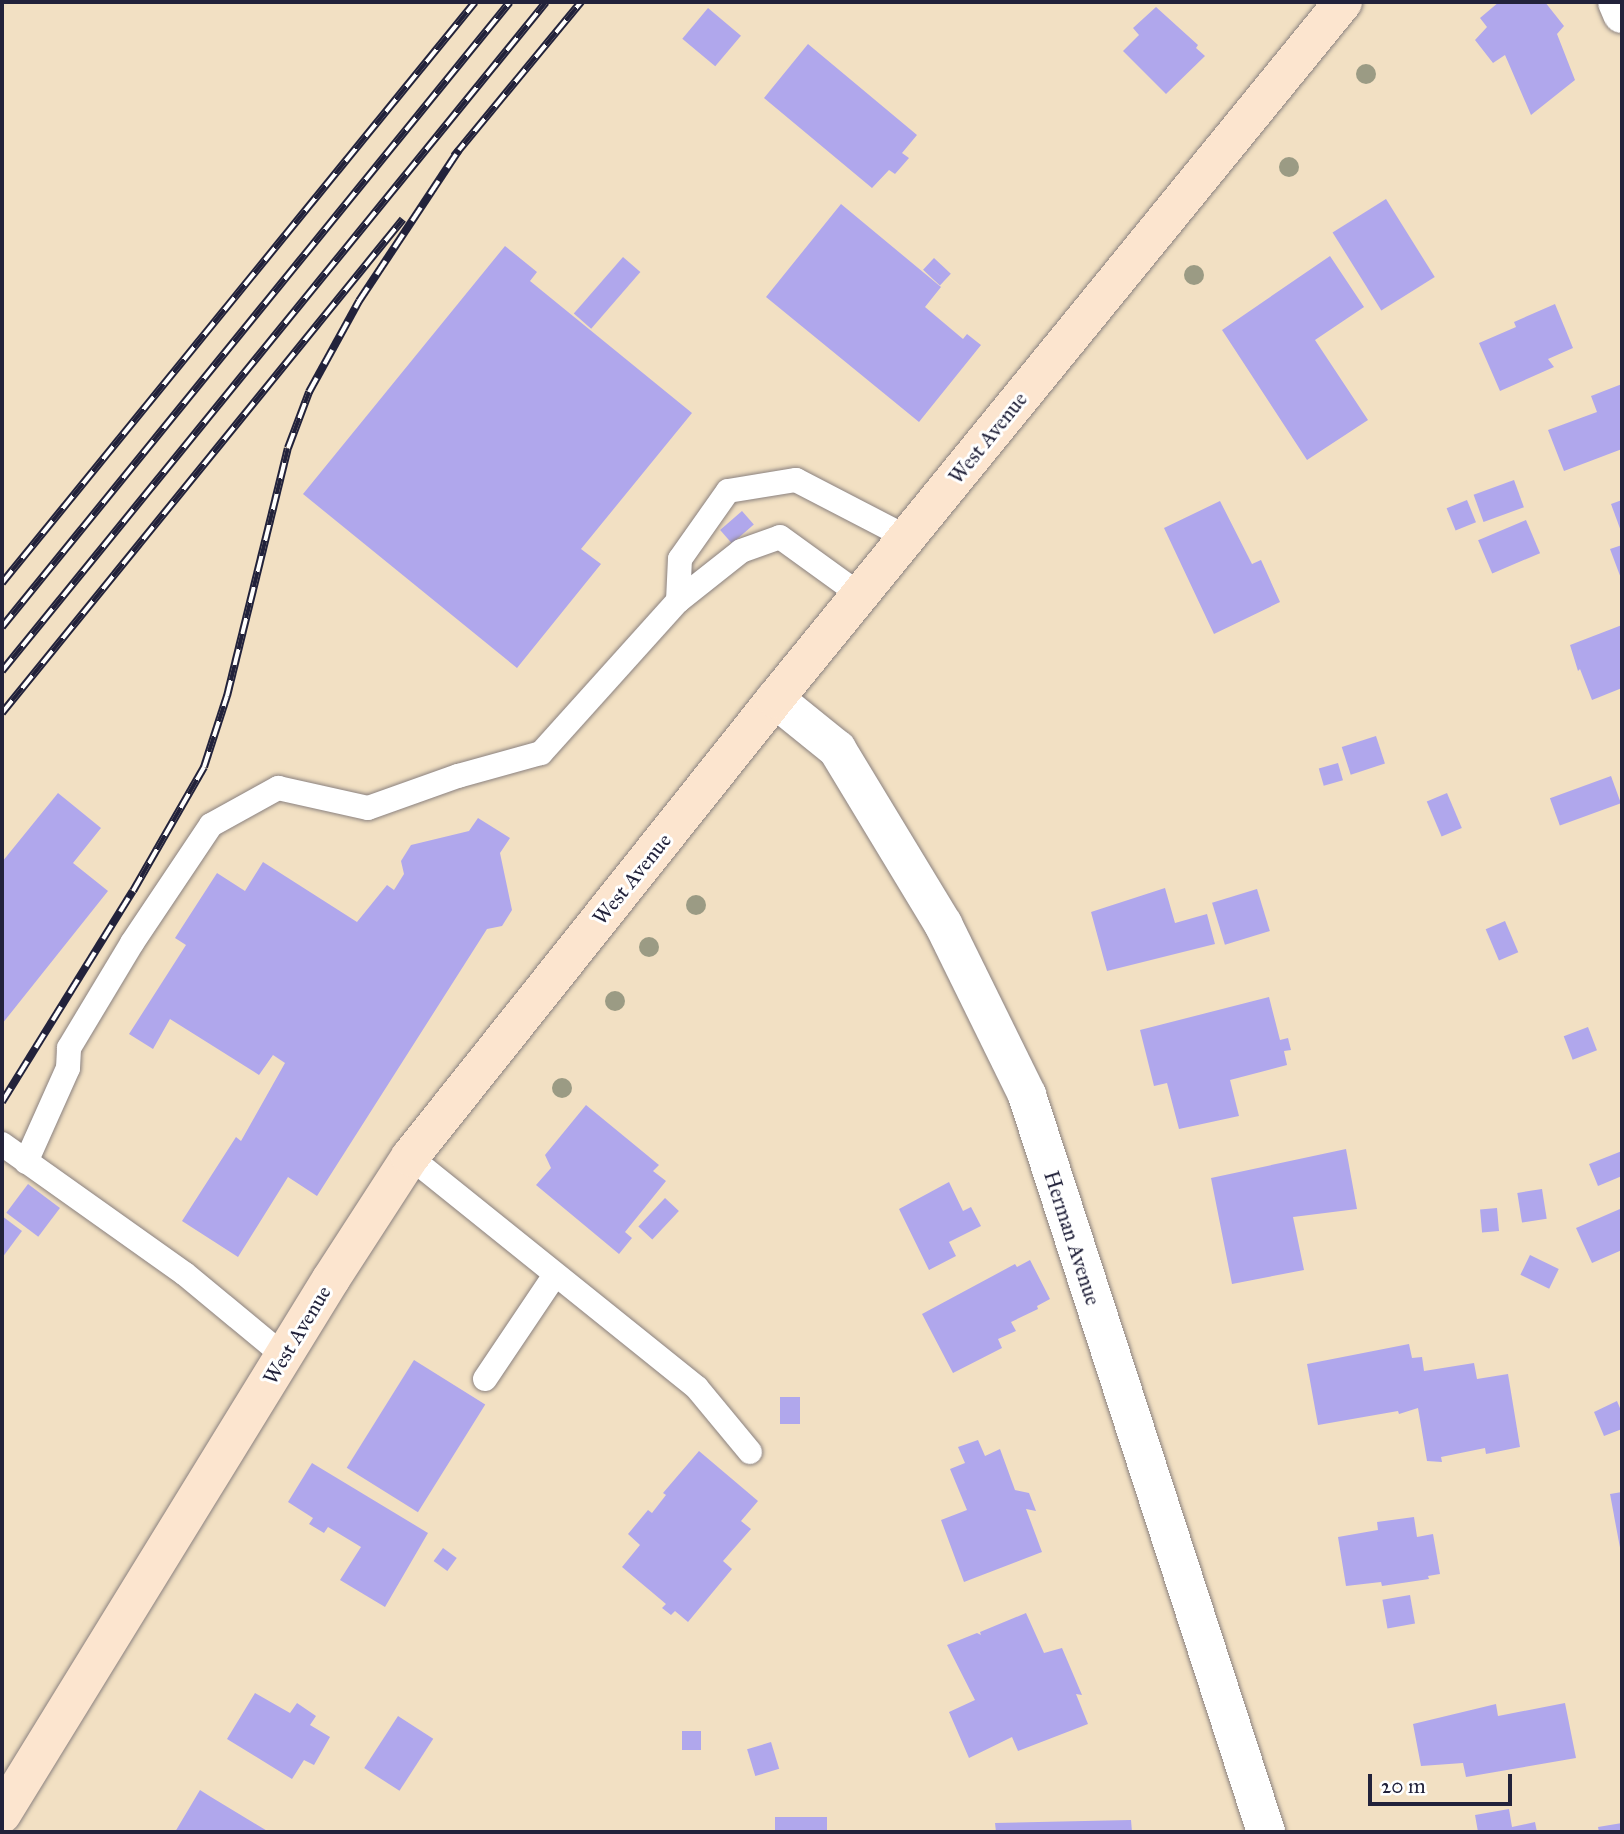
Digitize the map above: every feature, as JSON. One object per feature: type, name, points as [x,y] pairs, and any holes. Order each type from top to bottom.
[{"type":"main road","name":"West Avenue","points":[[2,1814],[410,1157],[775,699],[1343,2]]},
{"type":"street","points":[[1618,2],[1622,14]]},
{"type":"street","name":"Herman Avenue","points":[[775,699],[836,749],[943,924],[1027,1095],[1266,1832]]},
{"type":"lane","points":[[678,601],[680,559],[728,491],[796,480],[908,538]]},
{"type":"lane","points":[[26,1162],[68,1068],[69,1048],[132,943],[211,825],[278,788],[368,808],[458,776],[541,753],[678,601],[741,551],[780,537],[860,595]]},
{"type":"lane","points":[[2,1144],[185,1274],[284,1356]]},
{"type":"lane","points":[[410,1157],[697,1388],[750,1452]]},
{"type":"lane","points":[[485,1380],[555,1275]]},
{"type":"building","points":[[1499,2],[1545,2],[1564,26],[1557,34],[1575,80],[1531,115],[1505,55],[1493,63],[1475,40],[1487,27],[1480,18]]},
{"type":"building","points":[[1156,7],[1198,45],[1196,48],[1205,56],[1166,94],[1123,51],[1139,35],[1133,28]]},
{"type":"building","points":[[708,8],[741,36],[715,66],[682,39]]},
{"type":"building","points":[[808,44],[917,135],[902,153],[909,158],[895,174],[889,170],[872,188],[764,98]]},
{"type":"building","points":[[1386,199],[1435,277],[1381,310],[1333,232]]},
{"type":"building","points":[[841,204],[941,287],[925,307],[963,339],[967,334],[981,345],[919,422],[766,297]]},
{"type":"building","points":[[505,246],[537,272],[530,281],[692,413],[581,549],[601,564],[517,668],[303,494]]},
{"type":"building","points":[[1330,256],[1364,307],[1315,340],[1368,420],[1307,460],[1222,330]]},
{"type":"building","points":[[623,257],[640,272],[591,329],[574,314]]},
{"type":"building","points":[[934,258],[951,274],[940,285],[923,270]]},
{"type":"building","points":[[1555,304],[1573,348],[1548,359],[1554,367],[1500,391],[1479,343],[1516,327],[1514,322]]},
{"type":"building","points":[[1622,384],[1622,449],[1564,471],[1548,430],[1597,412],[1591,396]]},
{"type":"building","points":[[1514,480],[1524,507],[1484,522],[1474,495]]},
{"type":"building","points":[[1467,500],[1476,522],[1456,530],[1447,508]]},
{"type":"building","points":[[1622,500],[1622,534],[1611,504]]},
{"type":"building","points":[[1220,501],[1252,564],[1261,560],[1280,602],[1214,634],[1164,528]]},
{"type":"building","points":[[742,511],[754,525],[732,544],[720,530]]},
{"type":"building","points":[[1526,520],[1540,553],[1492,573],[1478,540]]},
{"type":"building","points":[[1622,545],[1622,581],[1610,549]]},
{"type":"building","points":[[1622,625],[1622,688],[1592,700],[1580,669],[1578,671],[1570,645]]},
{"type":"building","points":[[1376,736],[1385,764],[1351,775],[1342,747]]},
{"type":"building","points":[[1338,763],[1343,780],[1324,786],[1319,769]]},
{"type":"building","points":[[1611,776],[1621,803],[1560,825],[1550,798]]},
{"type":"building","points":[[58,793],[101,828],[73,863],[108,891],[2,1024],[2,862]]},
{"type":"building","points":[[1447,793],[1462,828],[1442,837],[1427,802]]},
{"type":"building","points":[[478,818],[510,838],[500,853],[512,910],[502,926],[487,929],[317,1196],[288,1177],[238,1257],[182,1221],[236,1137],[241,1141],[285,1063],[273,1055],[259,1075],[170,1019],[153,1049],[129,1034],[186,945],[175,938],[217,873],[245,891],[263,862],[357,922],[387,885],[394,890],[404,874],[401,861],[411,845],[469,831]]},
{"type":"building","points":[[1165,888],[1175,923],[1207,914],[1215,944],[1107,971],[1091,912]]},
{"type":"building","points":[[1257,889],[1270,931],[1225,945],[1212,903]]},
{"type":"building","points":[[1505,921],[1518,952],[1499,961],[1486,929]]},
{"type":"building","points":[[1269,997],[1280,1040],[1288,1038],[1291,1050],[1284,1051],[1287,1065],[1230,1080],[1239,1116],[1179,1129],[1167,1083],[1154,1086],[1140,1030]]},
{"type":"building","points":[[1588,1027],[1597,1050],[1573,1060],[1564,1036]]},
{"type":"building","points":[[586,1105],[659,1165],[653,1171],[666,1181],[625,1232],[632,1238],[619,1254],[536,1185],[551,1168],[545,1155]]},
{"type":"building","points":[[1346,1149],[1357,1209],[1293,1217],[1304,1270],[1232,1284],[1211,1178]]},
{"type":"building","points":[[1622,1151],[1622,1176],[1598,1186],[1589,1164]]},
{"type":"building","points":[[949,1182],[963,1211],[971,1207],[981,1226],[949,1242],[956,1256],[929,1270],[899,1209]]},
{"type":"building","points":[[28,1184],[60,1208],[38,1237],[6,1213]]},
{"type":"building","points":[[1542,1189],[1547,1219],[1522,1223],[1517,1193]]},
{"type":"building","points":[[665,1198],[679,1211],[652,1239],[638,1227]]},
{"type":"building","points":[[1497,1208],[1499,1231],[1482,1232],[1480,1209]]},
{"type":"building","points":[[1620,1209],[1622,1250],[1592,1263],[1576,1228]]},
{"type":"building","points":[[2,1216],[22,1231],[2,1258]]},
{"type":"building","points":[[1530,1255],[1559,1269],[1549,1289],[1520,1275]]},
{"type":"building","points":[[1030,1260],[1050,1299],[1037,1306],[1038,1309],[1011,1322],[1016,1331],[998,1339],[1002,1348],[953,1373],[922,1314],[1015,1264],[1017,1267]]},
{"type":"building","points":[[1409,1344],[1412,1358],[1422,1357],[1424,1371],[1474,1363],[1477,1379],[1508,1374],[1520,1447],[1486,1454],[1485,1448],[1441,1457],[1442,1462],[1427,1461],[1418,1408],[1399,1414],[1398,1411],[1318,1425],[1307,1364]]},
{"type":"building","points":[[414,1360],[485,1405],[418,1512],[347,1468]]},
{"type":"building","points":[[780,1397],[800,1397],[800,1424],[780,1424]]},
{"type":"building","points":[[1617,1401],[1622,1413],[1622,1429],[1604,1436],[1594,1412]]},
{"type":"building","points":[[978,1440],[985,1456],[1000,1449],[1015,1490],[1029,1493],[1036,1511],[1026,1509],[1042,1552],[964,1582],[941,1520],[967,1510],[950,1469],[965,1463],[958,1447]]},
{"type":"building","points":[[699,1451],[758,1501],[741,1521],[751,1529],[723,1561],[732,1569],[688,1622],[675,1611],[671,1615],[662,1608],[666,1604],[622,1567],[640,1545],[628,1534],[648,1510],[652,1513],[666,1495],[663,1493]]},
{"type":"building","points":[[312,1463],[428,1533],[385,1607],[340,1580],[361,1547],[328,1527],[324,1533],[309,1524],[313,1518],[288,1502]]},
{"type":"building","points":[[1622,1492],[1622,1553],[1621,1553],[1610,1494]]},
{"type":"building","points":[[1414,1517],[1417,1537],[1433,1534],[1440,1574],[1428,1576],[1429,1579],[1382,1586],[1381,1582],[1346,1586],[1338,1537],[1378,1530],[1377,1522]]},
{"type":"building","points":[[443,1548],[457,1558],[447,1571],[434,1561]]},
{"type":"building","points":[[1410,1595],[1415,1624],[1387,1628],[1382,1600]]},
{"type":"building","points":[[1026,1613],[1044,1653],[1062,1648],[1082,1695],[1076,1694],[1088,1724],[1018,1751],[1012,1737],[969,1758],[949,1712],[975,1700],[947,1645],[977,1633],[981,1635],[980,1632]]},
{"type":"building","points":[[255,1693],[290,1713],[297,1703],[316,1716],[310,1725],[330,1737],[314,1765],[304,1760],[292,1779],[227,1739]]},
{"type":"building","points":[[1565,1703],[1576,1758],[1466,1777],[1463,1763],[1421,1766],[1413,1724],[1496,1704],[1498,1716]]},
{"type":"building","points":[[398,1716],[433,1739],[399,1791],[364,1768]]},
{"type":"building","points":[[682,1731],[701,1731],[701,1750],[682,1750]]},
{"type":"building","points":[[771,1742],[779,1769],[755,1776],[747,1749]]},
{"type":"building","points":[[200,1790],[211,1797],[269,1832],[175,1832]]},
{"type":"building","points":[[1509,1809],[1512,1827],[1535,1822],[1537,1832],[1478,1832],[1475,1815]]},
{"type":"building","points":[[775,1817],[827,1817],[827,1832],[775,1832]]},
{"type":"building","points":[[1131,1820],[1132,1832],[996,1832],[995,1823]]},
{"type":"building","points":[[1622,1823],[1622,1832],[1599,1832],[1598,1827]]},
{"type":"railway","points":[[2,583],[475,2]]},
{"type":"railway","points":[[2,627],[510,2]]},
{"type":"railway","points":[[2,671],[546,2]]},
{"type":"railway","points":[[454,156],[581,2]]},
{"type":"railway","points":[[2,1102],[133,891],[204,767],[227,696],[288,448],[309,392],[359,301],[459,150]]},
{"type":"railway","points":[[2,713],[403,219]]}]
